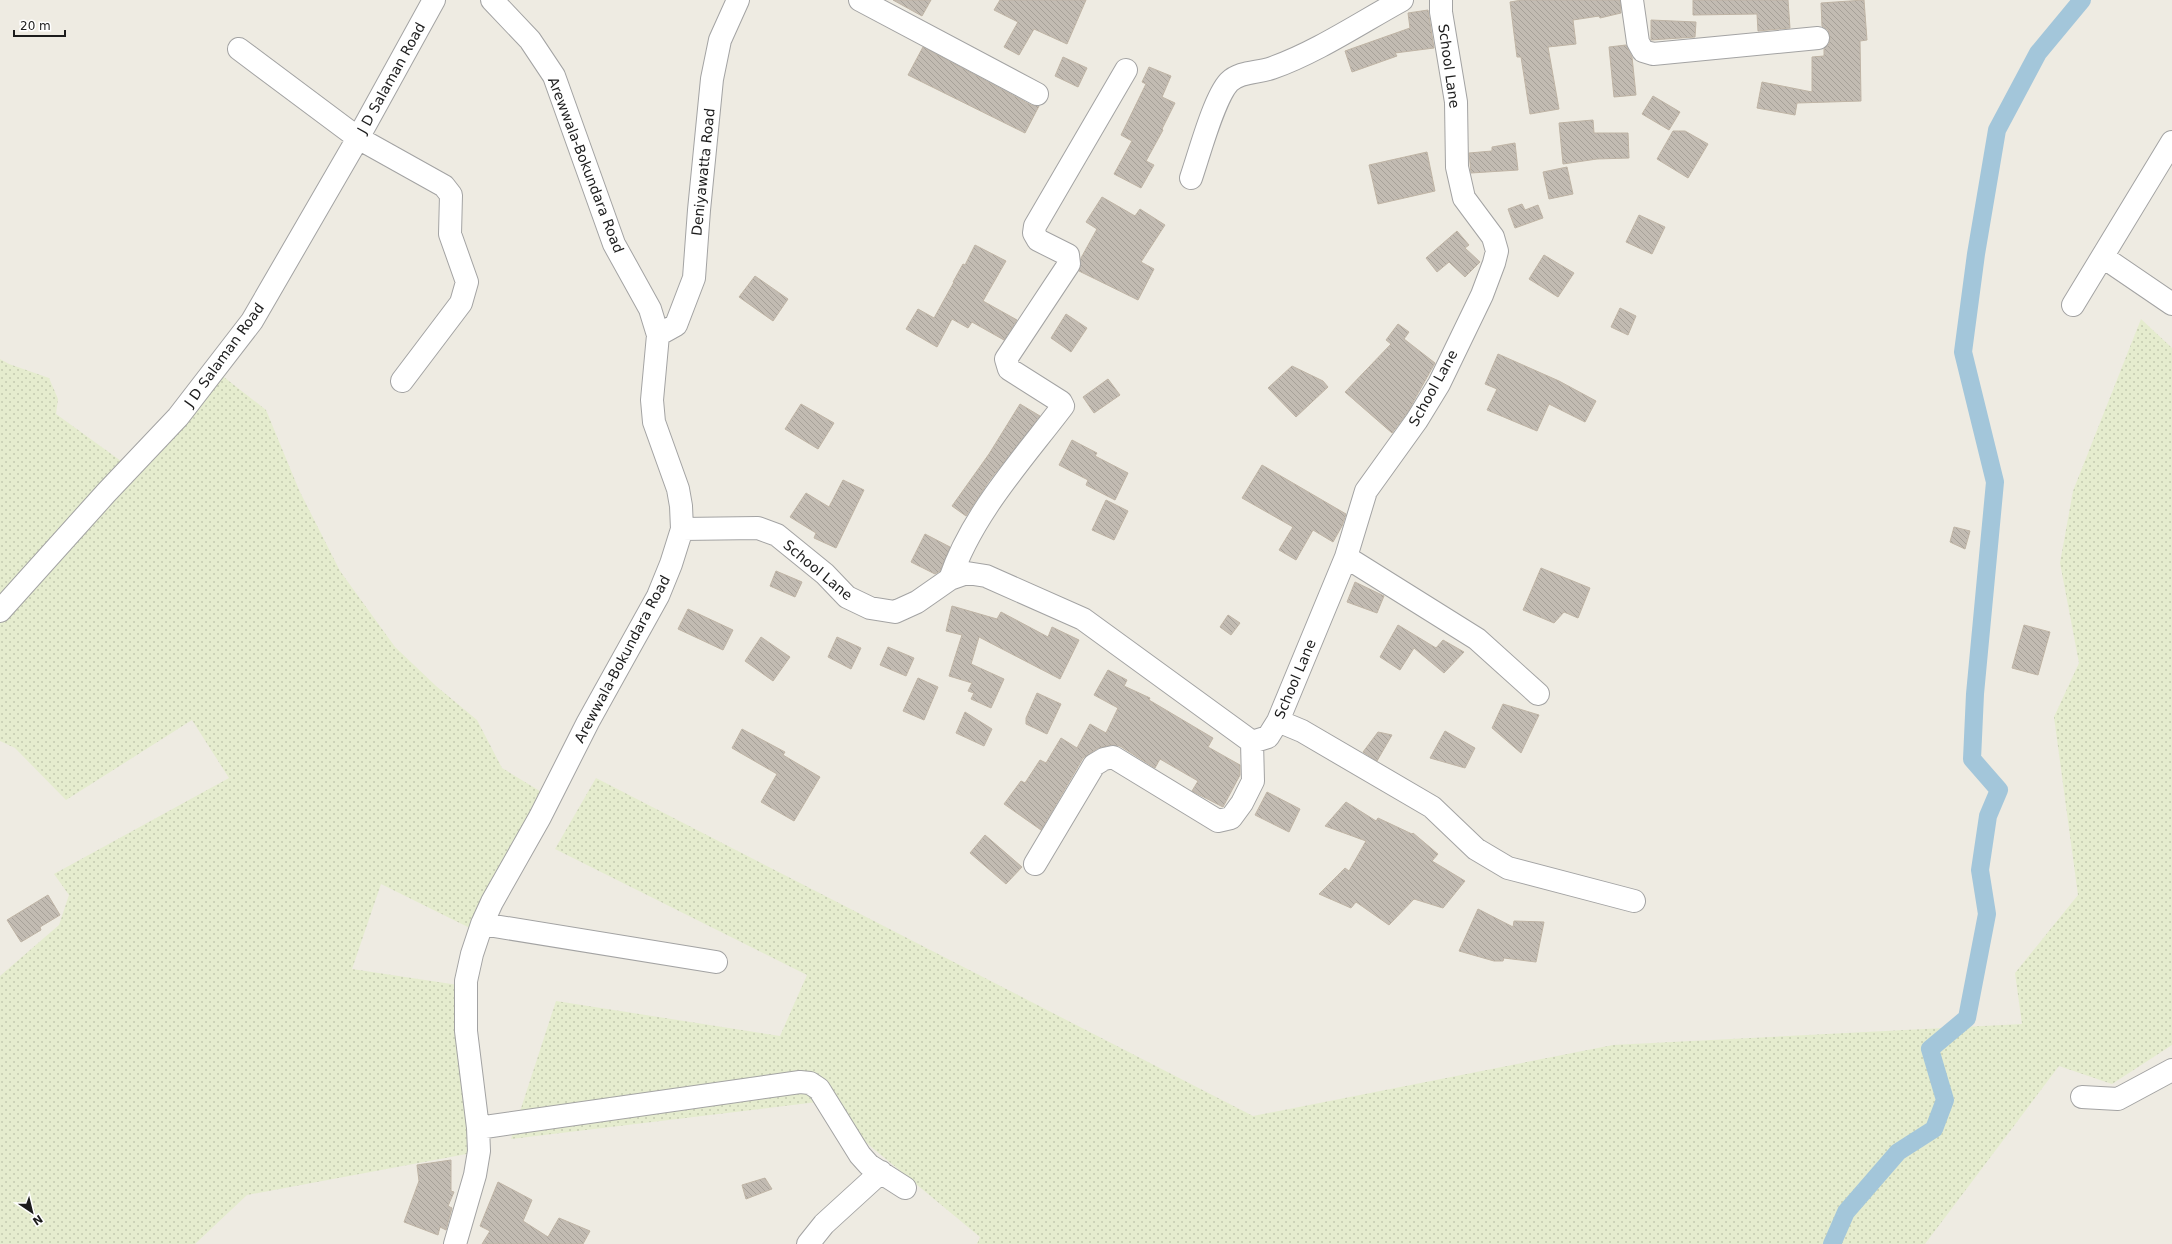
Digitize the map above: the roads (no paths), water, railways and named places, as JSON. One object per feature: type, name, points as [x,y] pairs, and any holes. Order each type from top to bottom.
[{"type":"street","name":"J D Salaman Road","points":[[0,611],[106,493],[178,417],[247,327],[358,138],[434,0]]},
{"type":"street","name":"Arewwala-Bokundara Road","points":[[456,1244],[475,1175],[479,1151],[478,1128],[466,1031],[466,981],[482,924],[504,878],[540,817],[588,722],[658,596],[672,564],[682,530],[681,506],[678,489],[654,422],[652,392],[658,335],[650,309],[614,244],[554,76],[530,40],[492,0]]},
{"type":"street","name":"Deniyawatta Road","points":[[658,335],[676,325],[694,278],[712,79],[720,40],[738,0]]},
{"type":"street","points":[[860,0],[1037,94]]},
{"type":"street","points":[[1191,178],[1219,96],[1230,81],[1241,75],[1272,68],[1319,46],[1402,0]]},
{"type":"street","name":"School Lane","points":[[682,530],[758,528],[777,535],[825,574],[847,597],[870,608],[895,612],[917,602],[950,579],[967,573],[986,576],[1083,619],[1252,742],[1268,737],[1278,721],[1346,557],[1366,491],[1417,420],[1439,384],[1482,295],[1497,252],[1493,237],[1464,198],[1457,167],[1456,102],[1441,12],[1441,0]]},
{"type":"street","points":[[1632,0],[1638,42],[1643,51],[1653,54],[1818,38]]},
{"type":"street","points":[[239,49],[358,138],[444,186],[450,196],[450,234],[467,282],[461,303],[402,381]]},
{"type":"street","points":[[950,579],[957,557],[968,537],[1000,488],[1063,406],[1061,402],[1009,370],[1006,359],[1069,264],[1068,255],[1038,240],[1034,233],[1035,226],[1126,70]]},
{"type":"street","points":[[2072,305],[2103,257],[2172,142]]},
{"type":"street","points":[[2103,257],[2172,304]]},
{"type":"street","points":[[1346,557],[1477,639],[1538,694]]},
{"type":"street","points":[[1278,721],[1302,731],[1432,807],[1476,849],[1508,868],[1634,901]]},
{"type":"street","points":[[1035,864],[1094,765],[1104,759],[1113,757],[1218,821],[1231,818],[1242,803],[1253,781],[1252,742]]},
{"type":"street","points":[[482,924],[716,962]]},
{"type":"street","points":[[2082,1097],[2118,1099],[2172,1070]]},
{"type":"street","points":[[478,1128],[800,1082],[810,1083],[819,1090],[860,1155],[869,1165],[905,1188]]},
{"type":"street","points":[[808,1244],[824,1224],[881,1172]]},
{"type":"waterway","points":[[1832,1244],[1846,1212],[1898,1152],[1934,1129],[1945,1100],[1930,1049],[1967,1018],[1987,914],[1980,870],[1988,816],[1999,790],[1972,759],[1975,694],[1995,482],[1963,352],[1976,254],[1997,130],[2038,53],[2082,0]]}]
